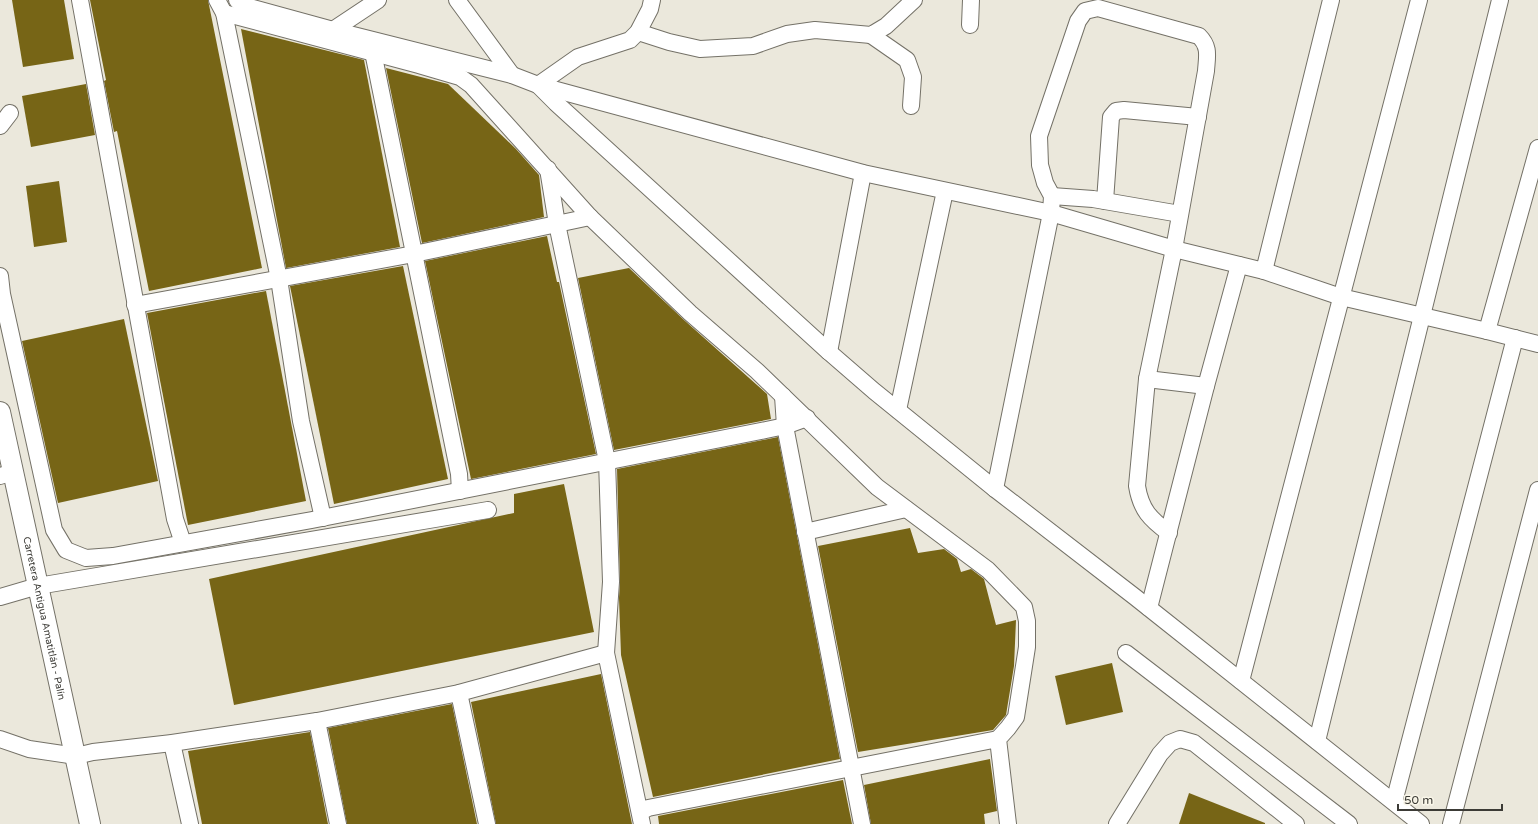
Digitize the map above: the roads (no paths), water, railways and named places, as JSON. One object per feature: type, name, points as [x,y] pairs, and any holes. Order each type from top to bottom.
[{"type":"main road","name":"Carretera Antigua Amatitlán - Palín","points":[[0,412],[6,474],[38,586],[90,824]]},
{"type":"street","points":[[80,0],[175,519],[183,543]]},
{"type":"street","points":[[237,0],[242,5],[333,30],[512,75],[538,85],[863,173],[1051,213],[1174,249],[1264,271],[1341,297],[1538,344]]},
{"type":"street","points":[[333,30],[378,0]]},
{"type":"street","points":[[457,0],[512,75]]},
{"type":"street","points":[[538,85],[578,57],[630,40],[638,32],[650,9],[652,0]]},
{"type":"street","points":[[871,35],[886,26],[914,0]]},
{"type":"street","points":[[970,25],[971,0]]},
{"type":"street","points":[[1264,271],[1331,0]]},
{"type":"street","points":[[1241,681],[1419,0]]},
{"type":"street","points":[[1317,741],[1500,0]]},
{"type":"street","points":[[323,518],[301,421],[279,279],[221,7],[460,77],[471,85],[590,217],[690,313],[757,371],[878,487],[988,570],[1024,607],[1027,621],[1027,647],[1016,716],[1008,728],[998,738],[850,769],[648,808],[641,818]]},
{"type":"street","points":[[996,489],[1051,213],[1052,196],[1045,183],[1040,165],[1039,136],[1078,21],[1085,11],[1098,8],[1199,36],[1204,41],[1207,48],[1206,71],[1198,117],[1174,249],[1147,379],[1137,486],[1139,500],[1145,512],[1153,521],[1169,533]]},
{"type":"street","points":[[638,32],[669,42],[700,49],[753,46],[787,34],[814,30],[871,35],[907,60],[913,77],[911,106]]},
{"type":"street","points":[[372,52],[459,474],[460,491]]},
{"type":"street","points":[[538,85],[829,352],[898,410],[1421,824]]},
{"type":"street","points":[[1105,201],[1111,116],[1116,111],[1124,110],[1198,117]]},
{"type":"street","points":[[0,126],[10,113]]},
{"type":"street","points":[[1487,331],[1538,148]]},
{"type":"street","points":[[548,169],[557,224],[607,461],[611,582],[606,653],[641,818]]},
{"type":"street","points":[[829,352],[863,173]]},
{"type":"street","points":[[898,410],[944,190]]},
{"type":"street","points":[[1052,196],[1105,201],[1180,214]]},
{"type":"street","points":[[135,305],[414,254],[590,217]]},
{"type":"street","points":[[1149,608],[1206,386],[1239,266]]},
{"type":"street","points":[[0,276],[2,294],[54,530],[66,550],[86,558],[112,556],[323,518],[785,426],[807,418]]},
{"type":"street","points":[[1394,802],[1515,338]]},
{"type":"street","points":[[1147,379],[1206,386]]},
{"type":"street","points":[[783,396],[785,426],[850,769],[862,824]]},
{"type":"street","points":[[1451,824],[1538,490]]},
{"type":"street","points":[[805,532],[906,509]]},
{"type":"street","points":[[0,597],[38,586],[488,510]]},
{"type":"street","points":[[0,739],[29,749],[76,756],[93,752],[172,743],[317,721],[459,693],[606,653]]},
{"type":"street","points":[[1126,653],[1349,824]]},
{"type":"street","points":[[459,693],[487,824]]},
{"type":"street","points":[[317,721],[338,824]]},
{"type":"street","points":[[998,738],[1008,824]]},
{"type":"street","points":[[1117,824],[1160,754],[1170,743],[1180,739],[1194,743],[1296,824]]},
{"type":"street","points":[[172,743],[190,824]]}]
